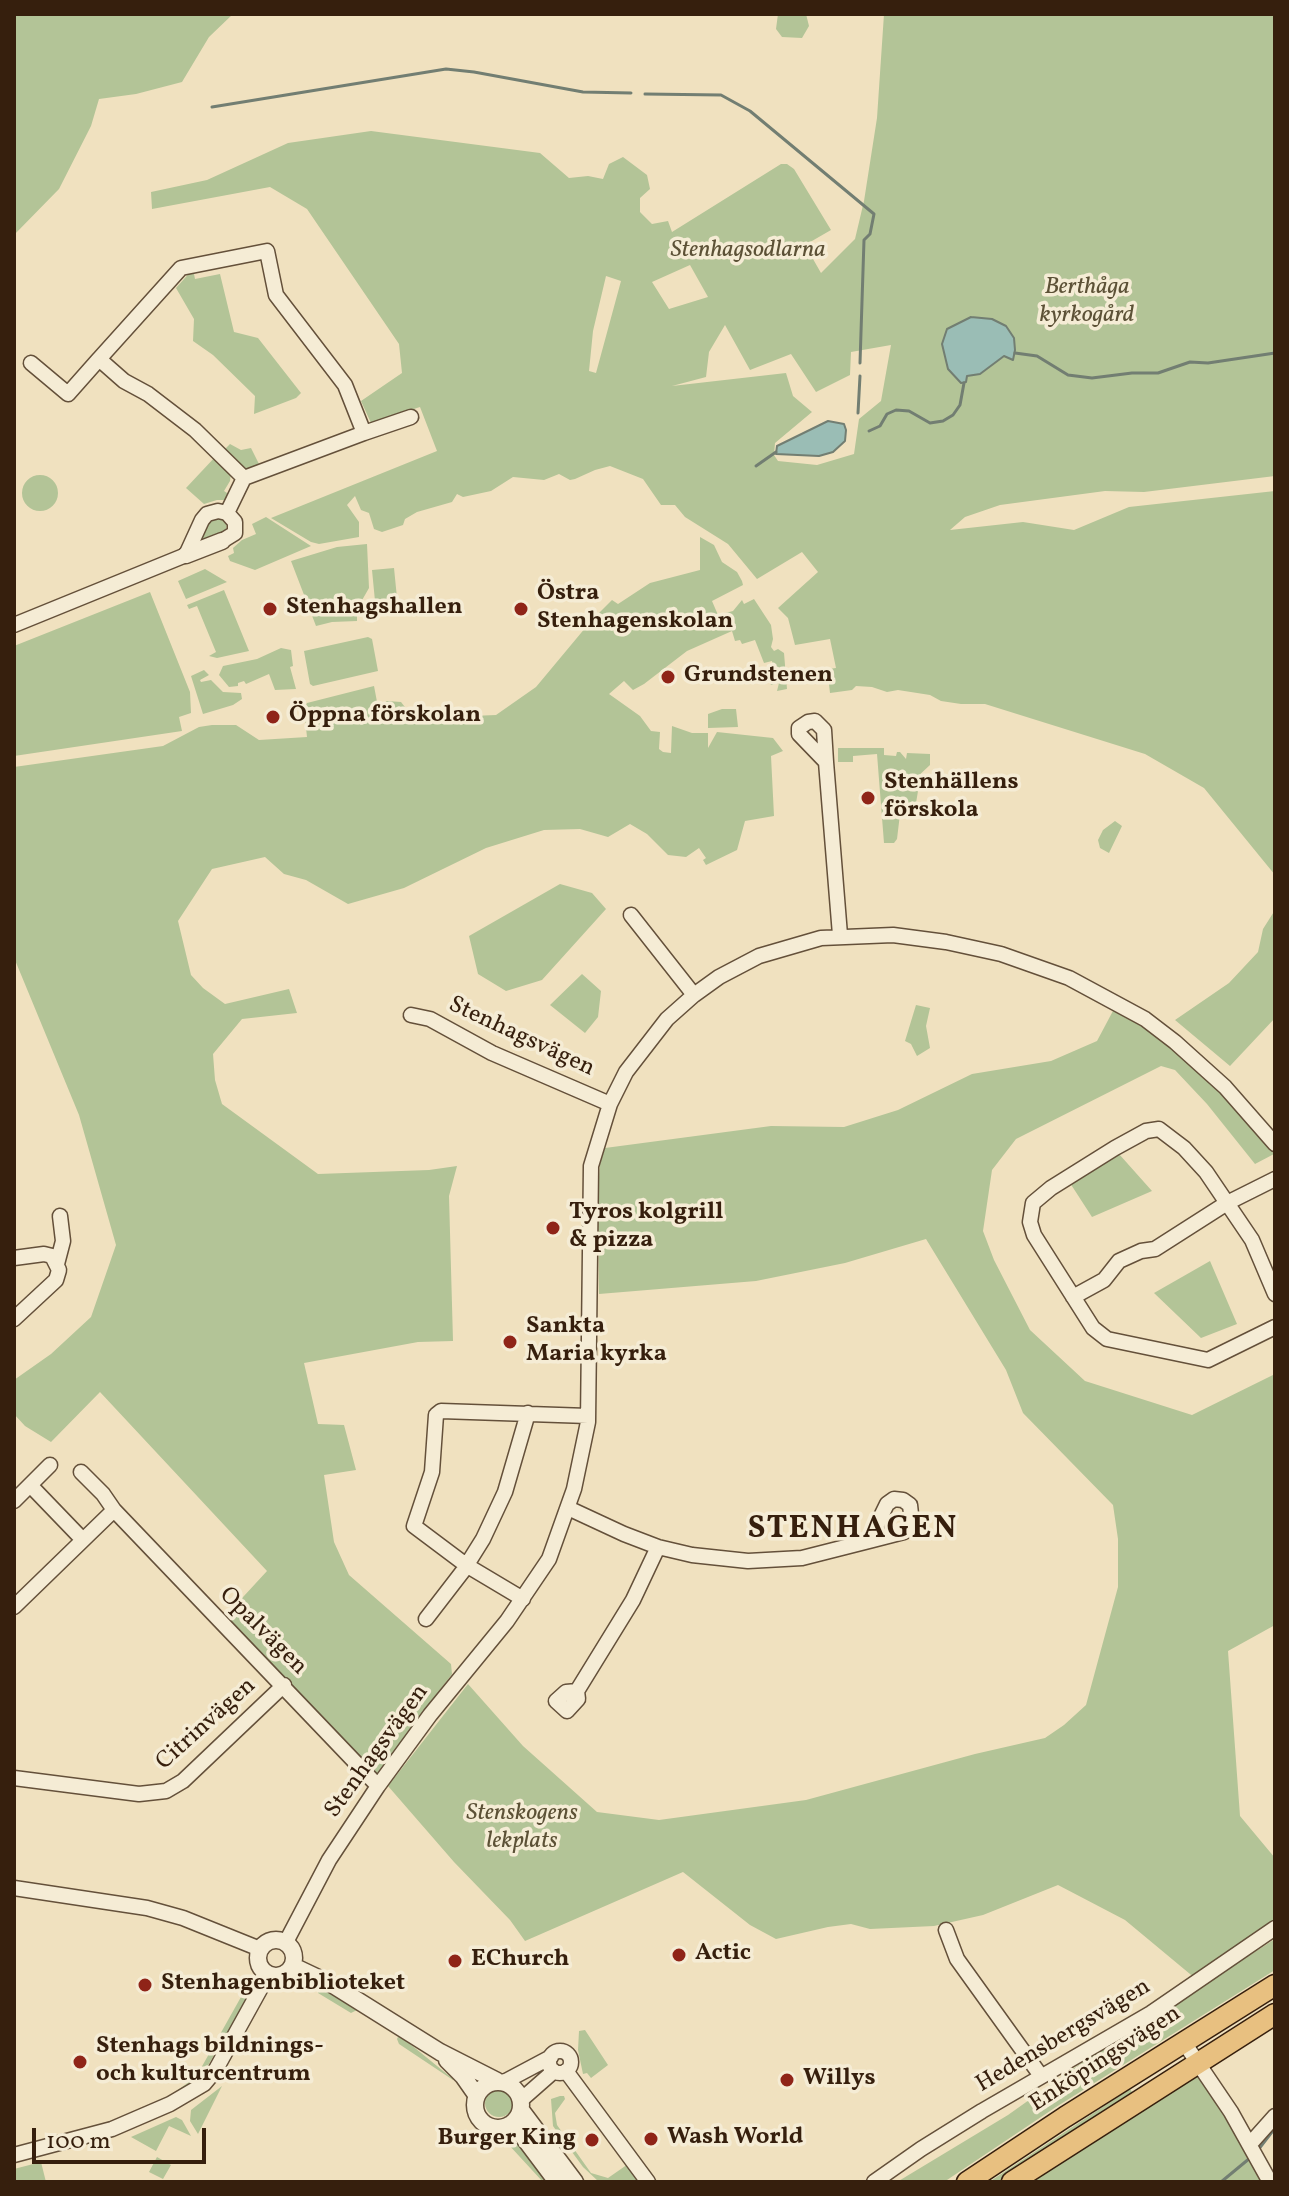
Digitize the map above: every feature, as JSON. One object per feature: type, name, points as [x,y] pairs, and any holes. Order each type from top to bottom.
[{"type":"main road","name":"Enköpingsvägen","points":[[967,2182],[1275,1985]]},
{"type":"main road","points":[[1012,2182],[1275,2014]]},
{"type":"street","points":[[31,363],[68,394],[181,268],[273,250],[276,295],[345,385],[364,433]]},
{"type":"street","points":[[99,359],[124,381],[148,394],[195,430],[244,478]]},
{"type":"street","points":[[227,513],[244,478],[411,417]]},
{"type":"street","points":[[14,625],[222,541],[235,533],[232,517],[218,511],[207,514],[186,555]]},
{"type":"street","points":[[826,762],[840,935]]},
{"type":"street","points":[[631,915],[694,995]]},
{"type":"street","name":"Stenhagsvägen","points":[[286,1942],[329,1860],[378,1786],[430,1715],[523,1599],[549,1559],[568,1508],[586,1441],[591,1166],[610,1104],[626,1072],[667,1019],[694,995],[719,977],[759,956],[806,941],[840,935],[893,935],[1001,954],[1069,978],[1145,1019],[1225,1087],[1275,1144]]},
{"type":"street","name":"Stenhagsvägen","points":[[411,1015],[430,1019],[492,1053],[610,1104]]},
{"type":"street","points":[[1275,1294],[1252,1240],[1206,1172],[1184,1148],[1159,1129],[1146,1131],[1115,1148],[1051,1188],[1033,1203],[1030,1213],[1034,1235],[1093,1328],[1107,1339],[1208,1360],[1275,1327]]},
{"type":"street","points":[[1073,1297],[1104,1280],[1119,1261],[1141,1251],[1155,1249],[1227,1203],[1275,1179]]},
{"type":"street","points":[[57,1264],[63,1241],[60,1216]]},
{"type":"street","points":[[14,1258],[44,1254],[52,1256],[59,1270],[56,1280],[14,1319]]},
{"type":"street","points":[[523,1599],[467,1565],[414,1526],[432,1472],[436,1415],[441,1411],[588,1416]]},
{"type":"street","points":[[426,1619],[483,1539],[505,1492],[528,1413]]},
{"type":"street","points":[[14,1501],[50,1465]]},
{"type":"street","name":"Opalvägen","points":[[81,1472],[378,1786]]},
{"type":"street","points":[[30,1485],[83,1540]]},
{"type":"street","points":[[568,1508],[658,1547],[720,1559],[802,1558],[869,1541]]},
{"type":"street","points":[[14,1607],[114,1510]]},
{"type":"street","points":[[577,1691],[633,1600],[658,1547]]},
{"type":"street","name":"Citrinvägen","points":[[14,1778],[139,1794],[166,1791],[183,1781],[284,1685]]},
{"type":"street","points":[[14,1888],[147,1908],[183,1918],[260,1949]]},
{"type":"street","name":"Hedensbergsvägen","points":[[874,2182],[1023,2086],[1151,2013],[1275,1928]]},
{"type":"street","points":[[946,1930],[957,1959],[1041,2076]]},
{"type":"street","points":[[269,1941],[286,1942],[295,1956],[293,1966],[282,1976],[268,1975],[258,1961],[260,1949],[269,1941]]},
{"type":"street","points":[[293,1966],[333,1985],[440,2052],[516,2090],[521,2105],[575,2182]]},
{"type":"street","points":[[14,2155],[112,2129],[170,2104],[204,2084],[220,2062],[268,1975]]},
{"type":"street","points":[[1183,2041],[1250,2144],[1270,2182]]},
{"type":"street","points":[[440,2052],[477,2096]]},
{"type":"street","points":[[557,2066],[521,2105],[518,2117],[509,2125],[496,2128],[486,2124],[476,2111],[477,2096],[482,2088],[557,2066]]},
{"type":"street","points":[[557,2066],[648,2182]]},
{"type":"street","points":[[1250,2144],[1275,2116]]},
{"type":"street","points":[[509,2125],[521,2134],[557,2182]]},
{"type":"green space","points":[[14,14],[233,14],[209,37],[182,82],[136,94],[99,99],[91,126],[59,189],[14,235]]},
{"type":"green space","points":[[778,14],[806,14],[809,26],[802,38],[782,37],[776,29]]},
{"type":"green space","points":[[884,14],[1275,14],[1275,476],[1144,492],[1105,491],[1000,505],[965,517],[950,530],[1023,522],[1074,530],[1129,507],[1275,491],[1275,875],[1204,788],[1145,754],[985,704],[941,701],[930,695],[898,690],[887,692],[872,687],[856,686],[852,690],[830,693],[828,676],[799,678],[799,673],[836,668],[830,639],[795,645],[788,618],[778,608],[818,572],[802,552],[757,579],[728,544],[685,517],[675,505],[661,505],[643,479],[610,466],[570,480],[559,474],[544,480],[513,477],[491,491],[463,497],[457,494],[452,502],[417,512],[405,519],[403,525],[382,532],[374,529],[369,513],[361,510],[355,496],[347,505],[359,522],[359,537],[319,544],[311,542],[271,518],[437,451],[420,407],[371,423],[361,401],[402,373],[399,344],[307,209],[270,187],[152,209],[151,192],[207,180],[288,143],[371,131],[540,153],[569,178],[588,176],[603,179],[609,164],[623,157],[647,175],[650,189],[640,198],[640,212],[652,224],[668,221],[672,232],[781,164],[787,164],[794,169],[831,230],[805,245],[821,273],[855,239],[877,118]],"holes":[[[690,265],[708,297],[669,309],[652,282]],[[606,276],[621,281],[596,373],[589,371],[593,331]],[[725,325],[750,370],[791,354],[816,392],[850,375],[851,352],[891,345],[881,401],[859,419],[854,454],[817,465],[778,461],[774,455],[775,443],[812,412],[793,396],[786,373],[672,386],[706,377],[709,352]]]},
{"type":"green space","points":[[193,269],[195,279],[220,274],[234,332],[258,338],[301,393],[296,398],[254,414],[255,396],[213,355],[193,341],[194,319],[176,288]]},
{"type":"green space","points":[[230,444],[241,450],[251,448],[261,468],[246,470],[224,450]]},
{"type":"green space","points":[[216,456],[231,472],[224,491],[230,495],[227,500],[204,504],[186,488]]},
{"type":"green space","points":[[40,475],[53,480],[58,493],[53,506],[40,511],[27,506],[22,493],[27,480]]},
{"type":"green space","points":[[222,516],[227,522],[226,530],[198,543],[208,519]]},
{"type":"green space","points":[[266,517],[311,546],[255,570],[230,561],[228,556],[234,553],[233,548],[256,534],[252,524]]},
{"type":"green space","points":[[700,537],[714,545],[722,562],[737,572],[743,585],[712,601],[718,615],[733,611],[742,600],[744,604],[754,599],[771,625],[771,647],[784,653],[787,689],[777,691],[779,683],[771,685],[770,682],[775,680],[772,661],[764,663],[755,640],[742,644],[740,640],[735,641],[732,631],[687,651],[633,690],[624,681],[609,694],[640,716],[651,731],[660,732],[659,749],[663,752],[671,753],[672,726],[692,733],[708,733],[708,748],[717,732],[773,738],[783,751],[771,756],[774,816],[745,821],[737,850],[706,865],[703,860],[706,858],[699,848],[686,857],[668,855],[647,834],[630,824],[608,837],[580,829],[544,830],[486,848],[404,888],[348,904],[306,880],[284,874],[265,857],[212,869],[178,921],[191,975],[203,988],[225,1004],[289,989],[297,1013],[242,1019],[213,1054],[215,1080],[222,1104],[318,1174],[457,1166],[449,1196],[453,1341],[418,1342],[304,1363],[318,1424],[344,1425],[356,1470],[324,1475],[334,1542],[349,1575],[451,1664],[452,1674],[378,1773],[368,1774],[220,1622],[267,1571],[100,1392],[51,1442],[25,1426],[14,1414],[14,1380],[51,1354],[91,1317],[116,1245],[79,1115],[15,960],[14,767],[163,746],[199,727],[212,725],[236,725],[259,740],[307,737],[304,709],[307,703],[374,686],[378,707],[387,701],[401,702],[408,711],[423,718],[496,715],[536,687],[612,600],[618,604],[650,583],[700,570]]},
{"type":"green space","points":[[367,544],[369,588],[357,609],[357,621],[316,626],[291,561],[337,547]]},
{"type":"green space","points":[[394,568],[397,598],[375,601],[372,570]]},
{"type":"green space","points":[[205,569],[227,582],[186,599],[178,581]]},
{"type":"green space","points":[[224,590],[249,651],[217,658],[209,656],[216,652],[197,606],[189,609],[187,605]]},
{"type":"green space","points":[[150,592],[190,692],[191,713],[179,717],[182,731],[14,756],[14,646]]},
{"type":"green space","points":[[368,637],[372,639],[378,671],[313,686],[310,684],[304,651]]},
{"type":"green space","points":[[281,648],[291,650],[293,666],[290,667],[296,689],[275,690],[269,674],[246,684],[244,681],[238,686],[229,687],[219,675],[223,666],[257,659]]},
{"type":"green space","points":[[204,670],[209,675],[201,682],[211,680],[223,692],[241,693],[242,699],[203,714],[191,676]]},
{"type":"green space","points":[[722,709],[736,709],[738,727],[708,728],[708,714]]},
{"type":"green space","points":[[838,748],[884,748],[884,755],[896,756],[900,752],[906,759],[907,753],[930,754],[930,765],[915,779],[918,791],[915,809],[906,809],[905,814],[900,814],[894,843],[884,843],[877,754],[853,756],[853,762],[838,762]]},
{"type":"green space","points":[[1115,821],[1122,826],[1109,853],[1100,848],[1098,840],[1103,830]]},
{"type":"green space","points":[[560,884],[592,893],[606,909],[542,980],[506,991],[478,974],[469,936]]},
{"type":"green space","points":[[1275,910],[1275,1018],[1230,1066],[1175,1020],[1229,983],[1258,952],[1263,929]]},
{"type":"green space","points":[[582,974],[601,991],[598,1017],[585,1033],[550,1005]]},
{"type":"green space","points":[[916,1005],[930,1008],[926,1026],[930,1048],[917,1056],[911,1044],[905,1041]]},
{"type":"green space","name":"Stenskogens lekplats","points":[[1114,1009],[1152,1032],[1186,1059],[1252,1125],[1274,1154],[1255,1164],[1175,1070],[1161,1066],[1016,1139],[992,1170],[983,1231],[994,1260],[1030,1330],[1085,1381],[1192,1415],[1275,1374],[1275,1625],[1228,1651],[1240,1816],[1275,1858],[1275,1928],[1196,1979],[1125,1920],[1058,1885],[983,1915],[934,1926],[870,1929],[851,1924],[776,1939],[750,1925],[683,1872],[525,1941],[510,1920],[388,1786],[468,1684],[523,1746],[597,1812],[659,1820],[806,1800],[1045,1738],[1086,1705],[1118,1587],[1118,1539],[1113,1505],[1023,1413],[1006,1370],[926,1239],[845,1263],[756,1281],[599,1294],[598,1189],[605,1148],[771,1126],[844,1127],[898,1110],[972,1074],[1051,1061],[1097,1041]]},
{"type":"green space","points":[[1119,1154],[1152,1191],[1092,1217],[1070,1183]]},
{"type":"green space","points":[[1210,1261],[1237,1324],[1201,1338],[1154,1293]]},
{"type":"green space","points":[[1275,1939],[1275,1970],[1056,2107],[944,2182],[897,2182],[1008,2115],[1074,2068]]},
{"type":"green space","points":[[319,1985],[359,2009],[351,2013],[318,1993]]},
{"type":"green space","points":[[241,1997],[248,1997],[203,2074],[191,2085],[172,2094],[196,2077]]},
{"type":"green space","points":[[585,2030],[608,2065],[591,2078],[587,2073],[583,2074],[578,2050],[579,2031]]},
{"type":"green space","points":[[399,2035],[453,2079],[453,2080],[399,2044]]},
{"type":"green space","points":[[1201,2069],[1274,2182],[1025,2182]]},
{"type":"green space","points":[[222,2086],[198,2134],[190,2121],[191,2110]]},
{"type":"green space","points":[[499,2089],[509,2093],[513,2103],[509,2113],[499,2117],[489,2113],[485,2103],[489,2093]]},
{"type":"green space","points":[[1130,2089],[1134,2095],[1002,2182],[989,2182]]},
{"type":"green space","points":[[560,2096],[565,2099],[555,2113],[557,2125],[591,2173],[608,2178],[631,2162],[642,2182],[599,2182],[583,2167],[553,2126],[551,2099]]},
{"type":"green space","points":[[176,2117],[182,2120],[191,2136],[169,2126],[156,2151],[131,2137]]},
{"type":"green space","points":[[488,2132],[516,2141],[550,2182],[543,2182],[508,2144],[474,2137]]},
{"type":"green space","points":[[157,2157],[171,2165],[163,2179],[149,2172]]},
{"type":"green space","points":[[41,2162],[46,2182],[14,2182],[14,2169]]},
{"type":"water","points":[[971,317],[992,319],[1006,326],[1014,338],[1015,350],[1013,360],[1004,356],[980,374],[967,376],[966,382],[961,383],[948,369],[942,344],[947,329]]},
{"type":"water","points":[[828,421],[844,424],[846,430],[845,441],[833,452],[819,456],[776,454],[777,446]]},
{"type":"waterway","points":[[212,107],[446,69],[583,92],[631,93]]},
{"type":"waterway","points":[[645,94],[721,95],[750,111],[874,214],[870,234],[864,240],[860,363]]},
{"type":"waterway","points":[[1015,353],[1037,356],[1068,375],[1092,378],[1158,373],[1190,362],[1208,363],[1275,353]]},
{"type":"waterway","points":[[858,413],[860,376]]},
{"type":"waterway","points":[[869,431],[880,426],[887,414],[896,410],[909,411],[930,423],[943,421],[953,415],[960,405],[964,383]]},
{"type":"waterway","points":[[756,466],[776,452]]},
{"type":"waterway","points":[[1258,2150],[1275,2128]]},
{"type":"waterway","points":[[1221,2182],[1250,2158]]},
{"type":"place","name":"Stenhagshallen","points":[[270,609]]},
{"type":"place","name":"Östra Stenhagenskolan","points":[[521,609]]},
{"type":"place","name":"Grundstenen","points":[[668,677]]},
{"type":"place","name":"Öppna förskolan","points":[[273,717]]},
{"type":"place","name":"Stenhällens förskola","points":[[868,798]]},
{"type":"place","name":"Tyros kolgrill & pizza","points":[[553,1228]]},
{"type":"place","name":"Sankta Maria kyrka","points":[[510,1342]]},
{"type":"place","name":"Actic","points":[[679,1955]]},
{"type":"place","name":"EChurch","points":[[455,1961]]},
{"type":"place","name":"Stenhagenbiblioteket","points":[[145,1985]]},
{"type":"place","name":"Stenhags bildnings- och kulturcentrum","points":[[80,2062]]},
{"type":"place","name":"Willys","points":[[787,2080]]},
{"type":"place","name":"Wash World","points":[[651,2139]]},
{"type":"place","name":"Burger King","points":[[592,2140]]},
{"type":"district","name":"STENHAGEN","points":[[853,1531]]},
{"type":"park label","name":"Stenhagsodlarna","points":[[748,252]]},
{"type":"park label","name":"Berthåga kyrkogård","points":[[1087,303]]}]
